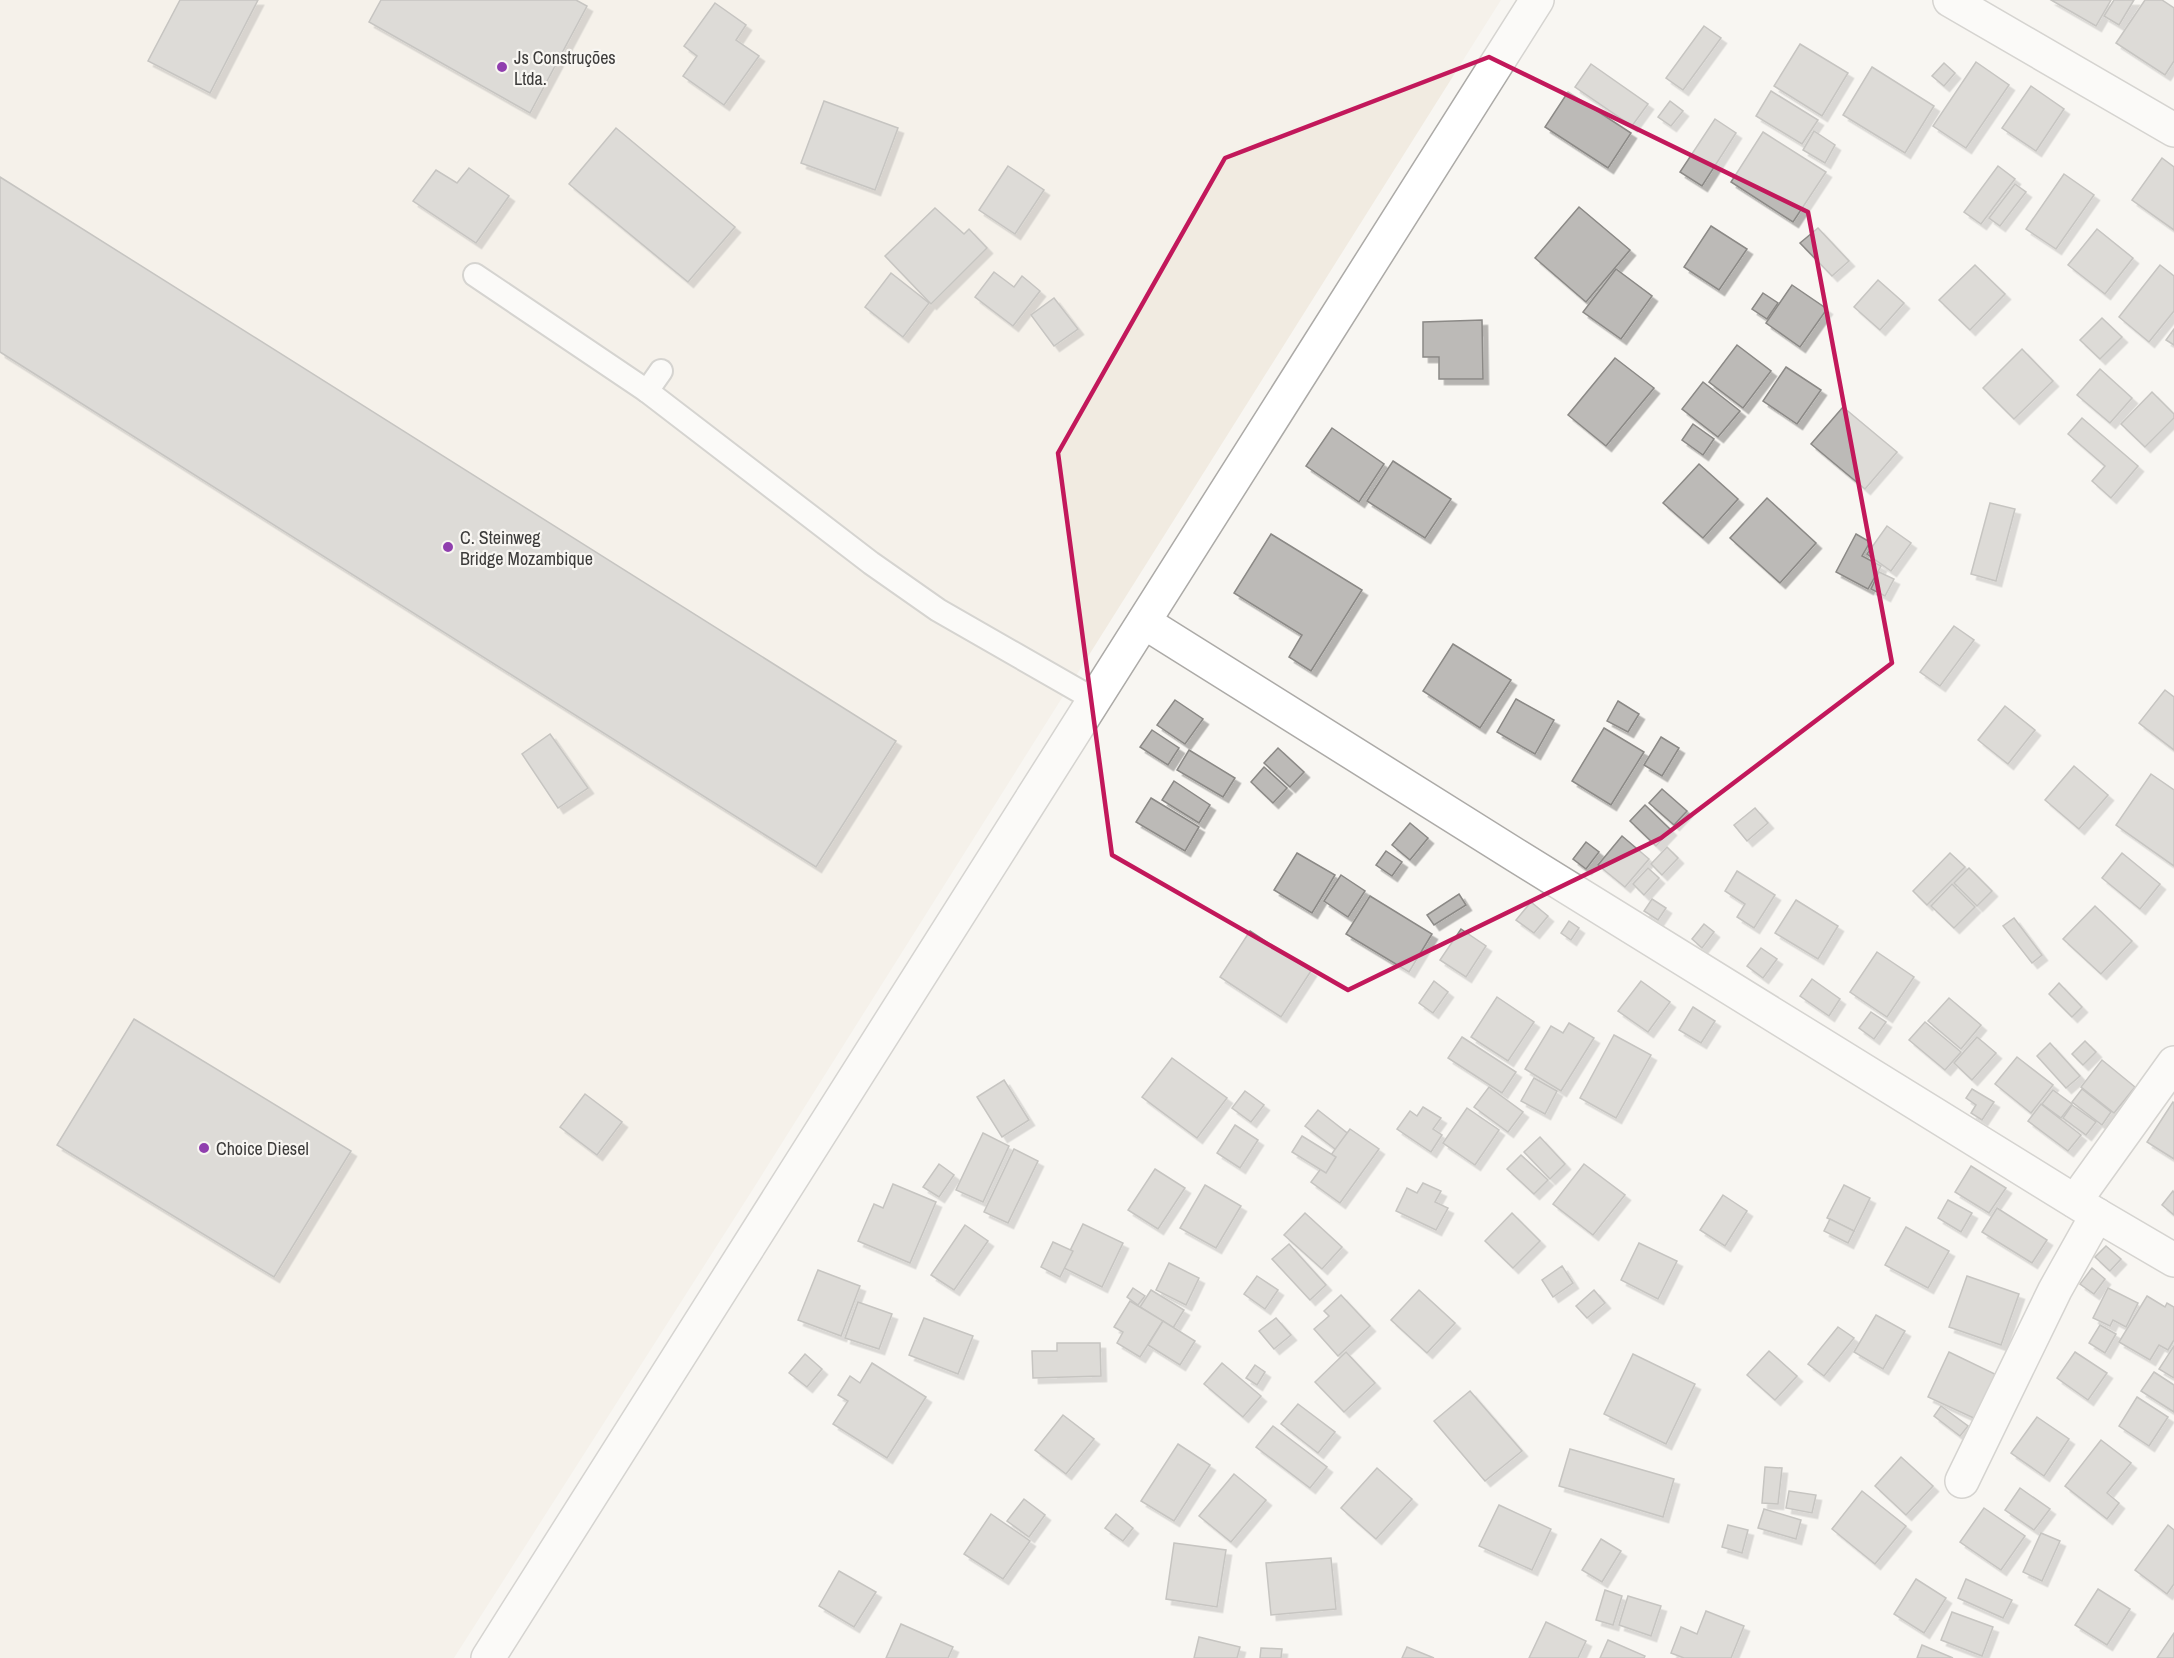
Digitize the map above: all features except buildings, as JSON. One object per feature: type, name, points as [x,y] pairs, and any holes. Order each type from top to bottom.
[{"type":"main road","points":[[488,1658],[1537,0]]},
{"type":"main road","points":[[1950,0],[2174,130]]},
{"type":"main road","points":[[1144,622],[1527,863],[2174,1260]]},
{"type":"main road","points":[[1962,1481],[2050,1300],[2086,1208],[2174,1063]]},
{"type":"lane","points":[[475,275],[647,392],[871,563],[938,610],[1095,700]]},
{"type":"lane","points":[[647,392],[661,371]]},
{"type":"highlighted area","points":[[1489,57],[1808,212],[1892,663],[1661,838],[1348,990],[1112,855],[1058,453],[1225,158]]},
{"type":"shaded area","points":[[0,0],[1501,0],[755,1186],[454,1658],[0,1658]]},
{"type":"place","name":"Js Construções Ltda.","points":[[502,67]]},
{"type":"place","name":"C. Steinweg Bridge Mozambique","points":[[448,547]]},
{"type":"place","name":"Choice Diesel","points":[[204,1148]]}]
